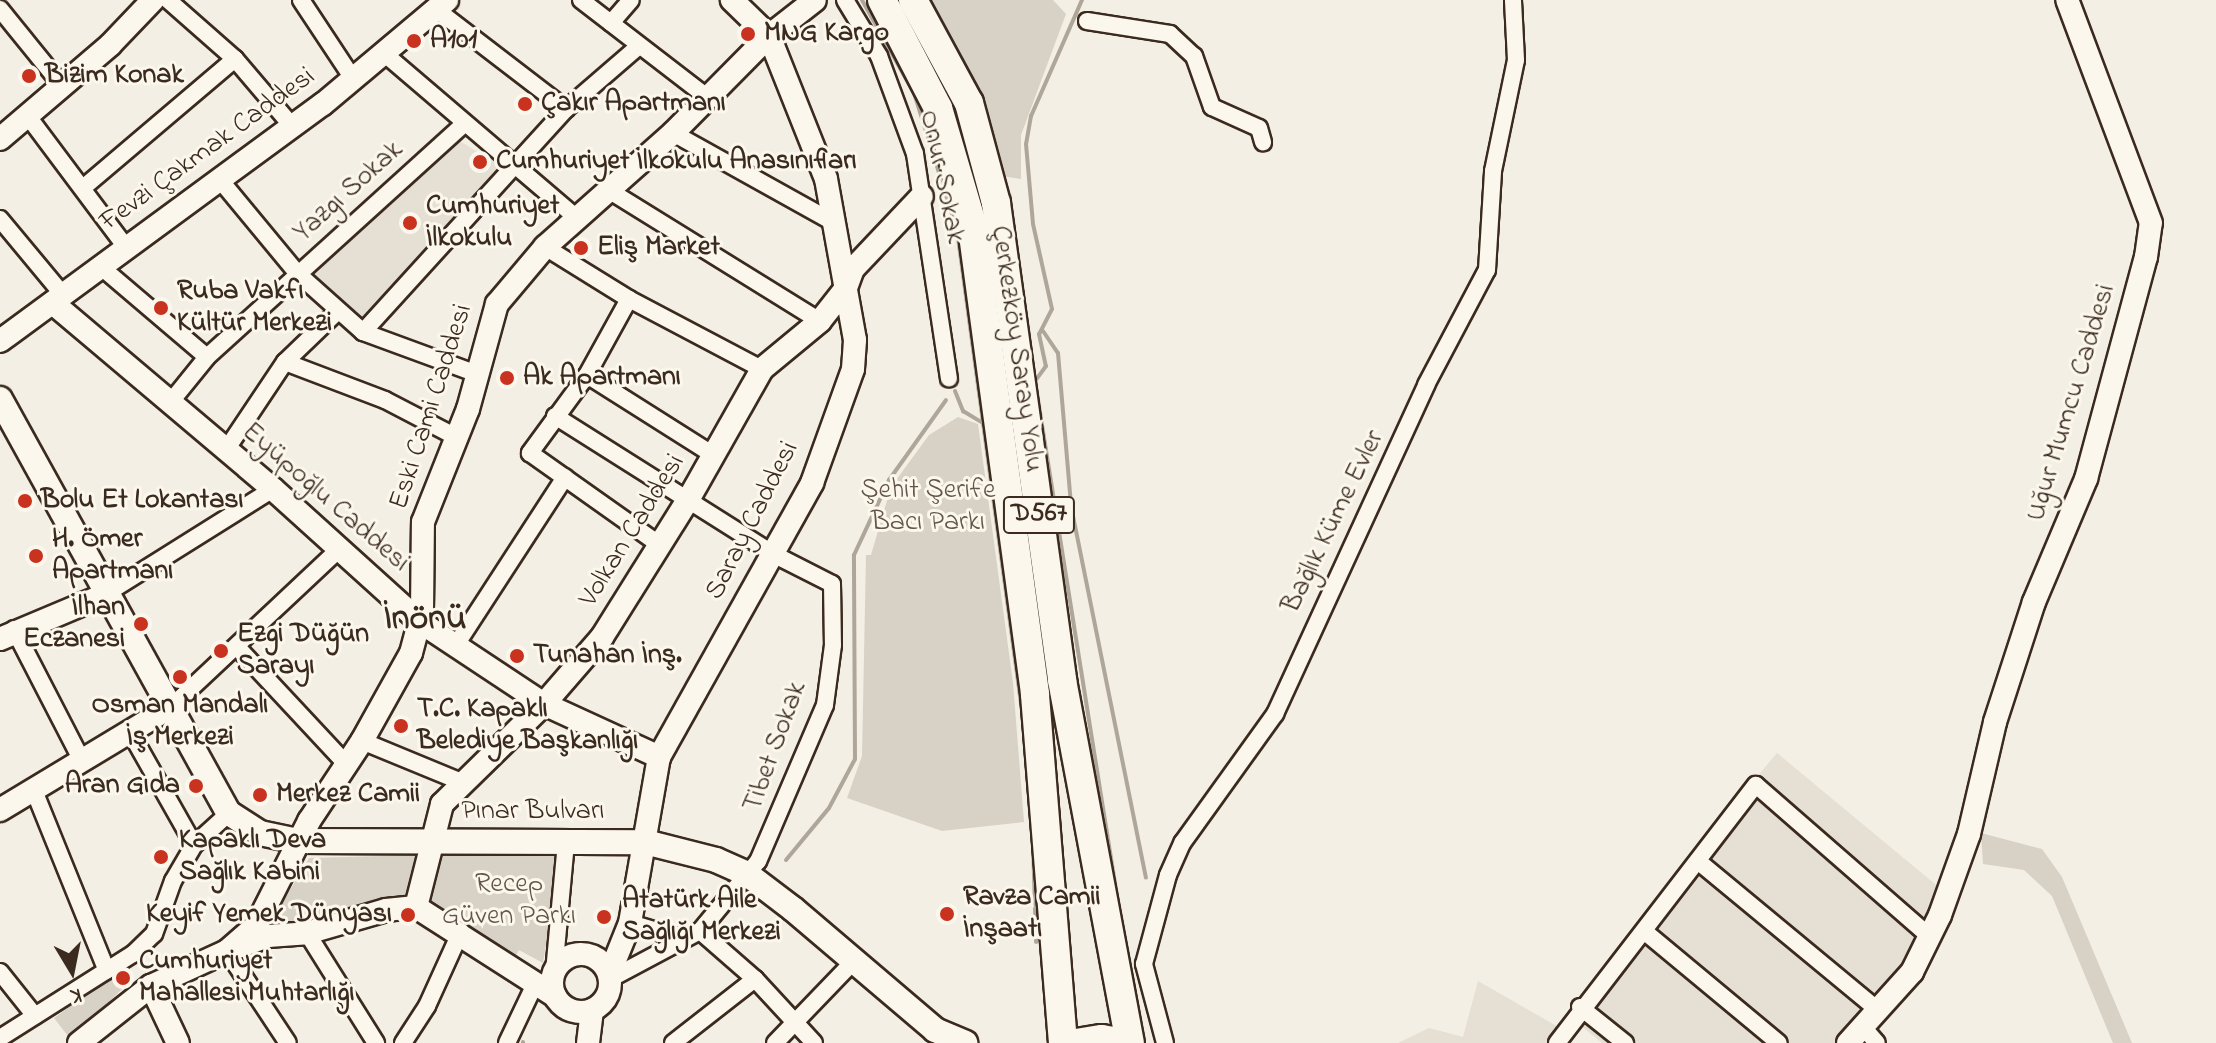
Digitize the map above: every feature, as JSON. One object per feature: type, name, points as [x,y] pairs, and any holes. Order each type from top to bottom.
[{"type":"highway","name":"Çerkezköy Saray Yolu","points":[[882,0],[938,108],[971,220],[1035,695],[1063,1043]]},
{"type":"highway","name":"Çerkezköy Saray Yolu","points":[[913,0],[969,103],[996,203],[1062,680],[1128,1043]]},
{"type":"highway","points":[[1076,1043],[1128,1043]]},
{"type":"main road","points":[[0,399],[104,595],[171,707],[229,813]]},
{"type":"main road","name":"Pınar Bulvarı","points":[[229,813],[260,833],[299,841],[645,842],[716,860],[747,874],[942,1036],[965,1043]]},
{"type":"street","points":[[0,139],[60,83],[110,45],[153,0]]},
{"type":"street","points":[[168,0],[235,59],[292,126]]},
{"type":"street","points":[[301,0],[354,80]]},
{"type":"street","points":[[581,0],[707,97]]},
{"type":"street","points":[[611,23],[631,0]]},
{"type":"street","name":"Saray Caddesi","points":[[610,977],[630,923],[659,757],[812,483],[853,369],[855,340],[835,223],[807,123],[769,36],[732,0]]},
{"type":"street","name":"Eski Cami Caddesi","points":[[227,951],[256,926],[299,841],[396,683],[420,622],[423,522],[456,437],[497,304],[545,247],[579,220],[673,133],[769,36],[815,0]]},
{"type":"street","name":"Onur Sokak","points":[[845,0],[879,56],[898,103],[922,196],[949,378]]},
{"type":"street","name":"Bağlık Küme Evler","points":[[1165,1043],[1144,964],[1168,875],[1183,842],[1275,714],[1329,588],[1487,270],[1493,171],[1516,60],[1513,0]]},
{"type":"street","name":"Uğur Mumcu Caddesi","points":[[1866,1031],[1912,972],[1940,915],[1969,834],[1995,722],[2034,602],[2086,479],[2151,223],[2067,0]]},
{"type":"street","points":[[443,3],[566,109]]},
{"type":"street","name":"Fevzi Çakmak Caddesi","points":[[0,341],[354,80],[443,3]]},
{"type":"street","points":[[0,9],[60,83]]},
{"type":"street","points":[[1087,21],[1170,34],[1194,56],[1212,107],[1259,128],[1263,142]]},
{"type":"street","points":[[363,332],[566,109],[639,46]]},
{"type":"street","points":[[386,55],[579,220]]},
{"type":"street","points":[[84,187],[235,59]]},
{"type":"street","points":[[27,115],[84,187],[125,246]]},
{"type":"street","name":"Yazgı Sokak","points":[[169,404],[207,357],[465,123]]},
{"type":"street","points":[[673,133],[835,223]]},
{"type":"street","points":[[221,181],[297,273],[337,312],[363,332],[477,374]]},
{"type":"street","points":[[610,191],[820,321]]},
{"type":"street","name":"Volkan Caddesi","points":[[416,907],[442,804],[544,704],[602,637],[715,456],[762,369],[820,321],[846,288],[853,269],[922,196]]},
{"type":"street","points":[[0,219],[59,299]]},
{"type":"street","points":[[545,247],[629,299],[762,369]]},
{"type":"street","points":[[100,266],[207,357]]},
{"type":"street","name":"Eyüpoğlu Caddesi","points":[[59,299],[169,404],[273,489],[420,622],[544,704],[659,757]]},
{"type":"street","points":[[629,299],[587,375],[530,453],[660,545]]},
{"type":"street","points":[[226,450],[285,362],[337,312]]},
{"type":"street","points":[[285,362],[385,400],[456,437]]},
{"type":"street","points":[[587,375],[715,456]]},
{"type":"street","points":[[555,416],[773,554]]},
{"type":"street","points":[[456,645],[565,477]]},
{"type":"street","points":[[81,759],[7,634],[104,595],[273,489]]},
{"type":"street","points":[[0,810],[171,707],[238,648],[339,549]]},
{"type":"street","name":"Tibet Sokak","points":[[700,931],[747,874],[774,828],[825,705],[833,645],[832,584],[773,554]]},
{"type":"street","points":[[238,648],[347,765]]},
{"type":"street","points":[[129,730],[194,845]]},
{"type":"street","points":[[362,741],[464,783]]},
{"type":"street","points":[[1557,1043],[1580,1007],[1699,862],[1756,785],[1930,937]]},
{"type":"street","points":[[33,788],[107,971]]},
{"type":"street","points":[[7,1034],[107,971],[154,934],[194,845],[229,813]]},
{"type":"street","points":[[545,977],[566,842]]},
{"type":"street","points":[[1699,862],[1866,1031]]},
{"type":"street","points":[[79,1043],[151,986],[227,951],[268,936],[307,933],[344,920],[416,907],[545,977],[555,996],[567,1009],[592,1010],[607,998],[610,977],[602,962],[585,954],[567,958],[545,977],[507,1043]]},
{"type":"street","points":[[630,923],[684,939]]},
{"type":"street","points":[[403,1043],[427,1006],[461,931]]},
{"type":"street","points":[[610,977],[700,931],[755,979],[814,1043]]},
{"type":"street","points":[[1644,931],[1779,1043]]},
{"type":"street","points":[[307,933],[376,1043]]},
{"type":"street","points":[[227,951],[288,1043]]},
{"type":"street","points":[[775,1043],[852,963]]},
{"type":"street","points":[[0,972],[35,1016]]},
{"type":"street","points":[[673,1043],[755,979]]},
{"type":"street","points":[[151,986],[178,1043]]},
{"type":"street","points":[[1580,1007],[1625,1043]]},
{"type":"street","points":[[588,1043],[592,1010]]},
{"type":"street","points":[[7,1034],[26,1043]]},
{"type":"shaded area","name":"Cumhuriyet İlkokulu","points":[[458,140],[499,165],[498,173],[361,326],[310,273]]},
{"type":"shaded area","points":[[1777,753],[1941,889],[1919,950],[1844,1043],[1602,1043],[1569,1016],[1685,862]]},
{"type":"shaded area","points":[[1478,981],[1560,1028],[1550,1043],[1398,1043],[1429,1028],[1463,1037]]},
{"type":"green space","points":[[925,0],[1053,0],[1066,14],[1021,135],[1021,179],[1002,176],[953,42]]},
{"type":"green space","name":"Şehit Şerife Bacı Parkı","points":[[958,417],[978,424],[1013,683],[1024,822],[942,831],[847,798],[862,756],[866,555],[871,555],[891,487],[929,435]]},
{"type":"green space","points":[[1981,833],[2042,849],[2062,877],[2132,1043],[2113,1043],[2052,896],[2024,870],[1983,864]]},
{"type":"green space","name":"Recep Güven Parkı","points":[[436,853],[560,856],[543,963],[519,950],[514,959],[422,901]]},
{"type":"green space","name":"Recep Güven Parkı","points":[[422,855],[411,898],[337,910],[275,930],[270,924],[309,858]]},
{"type":"green space","points":[[114,975],[122,989],[71,1040],[54,1018]]},
{"type":"waterway","points":[[862,0],[914,93],[957,230],[1023,716]]},
{"type":"waterway","points":[[1082,0],[1031,116],[1026,144],[1033,224],[1052,309],[1039,334],[1046,366],[1035,381],[1121,921]]},
{"type":"waterway","points":[[929,58],[940,83]]},
{"type":"waterway","points":[[970,167],[975,185]]},
{"type":"waterway","points":[[1043,331],[1058,353],[1071,506],[1146,878]]},
{"type":"waterway","points":[[955,391],[963,411],[983,423]]},
{"type":"waterway","points":[[786,860],[829,808],[855,759],[854,555],[889,480],[946,400]]},
{"type":"waterway","points":[[1033,574],[1040,627]]},
{"type":"waterway","points":[[1033,844],[1036,942]]},
{"type":"waterway","points":[[1132,976],[1139,1015]]},
{"type":"place","name":"MNG Kargo","points":[[748,34]]},
{"type":"place","name":"A101","points":[[414,41]]},
{"type":"place","name":"Bizim Konak","points":[[29,76]]},
{"type":"place","name":"Çakır Apartmanı","points":[[525,104]]},
{"type":"place","name":"Cumhuriyet İlkokulu Anasınıfları","points":[[480,162]]},
{"type":"place","name":"Cumhuriyet İlkokulu","points":[[410,223]]},
{"type":"place","name":"Eliş Market","points":[[581,248]]},
{"type":"place","name":"Ruba Vakfı Kültür Merkezi","points":[[161,308]]},
{"type":"place","name":"Ak Apartmanı","points":[[507,378]]},
{"type":"place","name":"Bolu Et Lokantası","points":[[25,501]]},
{"type":"place","name":"H. Ömer Apartmanı","points":[[36,556]]},
{"type":"place","name":"İlhan Eczanesi","points":[[141,624]]},
{"type":"place","name":"Ezgi Düğün Sarayı","points":[[221,651]]},
{"type":"place","name":"Tunahan İnş.","points":[[517,656]]},
{"type":"place","name":"Osman Mandalı İş Merkezi","points":[[180,677]]},
{"type":"place","name":"T.C. Kapaklı Belediye Başkanlığı","points":[[401,726]]},
{"type":"place","name":"Aran Gıda","points":[[196,786]]},
{"type":"place","name":"Merkez Camii","points":[[260,795]]},
{"type":"place","name":"Kapaklı Deva Sağlık Kabini","points":[[161,857]]},
{"type":"place","name":"Ravza Camii İnşaatı","points":[[947,914]]},
{"type":"place","name":"Keyif Yemek Dünyası","points":[[408,915]]},
{"type":"place","name":"Atatürk Aile Sağlığı Merkezi","points":[[604,917]]},
{"type":"place","name":"Cumhuriyet Mahallesi Muhtarlığı","points":[[123,978]]},
{"type":"district","name":"İnönü","points":[[425,620]]}]
